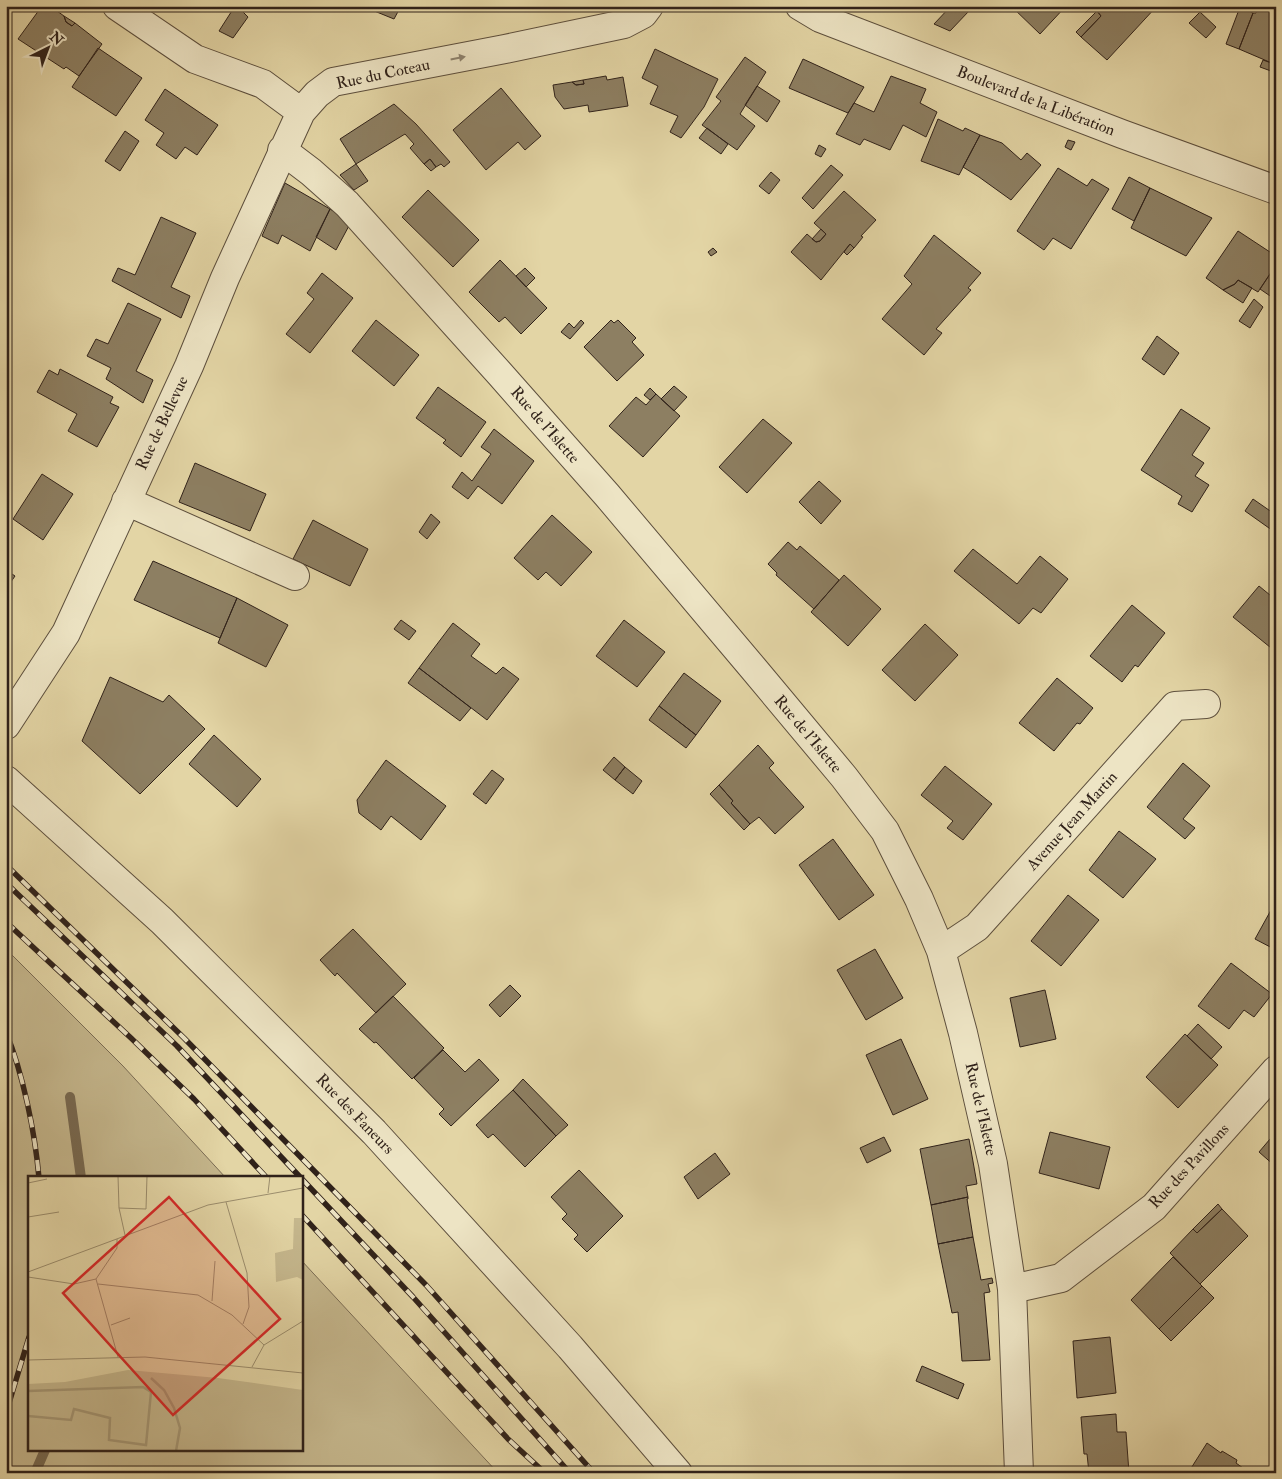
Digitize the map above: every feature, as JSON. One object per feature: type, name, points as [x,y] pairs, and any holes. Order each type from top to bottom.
[{"type":"street","points":[[117,6],[195,59],[263,84],[301,112]]},
{"type":"street","name":"Rue du Coteau","points":[[301,112],[317,94],[333,82],[624,24],[643,14],[649,6]]},
{"type":"street","name":"Boulevard de la Libération","points":[[800,6],[828,22],[1122,134],[1276,190]]},
{"type":"street","name":"Rue de Bellevue","points":[[6,725],[66,633],[188,366],[282,150],[301,112]]},
{"type":"street","name":"Rue de l'Islette","points":[[282,150],[348,204],[500,374],[607,495],[844,777],[885,831],[919,899],[941,951],[963,1034],[993,1164],[1012,1289],[1019,1473]]},
{"type":"street","points":[[126,501],[295,576]]},
{"type":"street","name":"Avenue Jean Martin","points":[[941,951],[977,927],[1175,706],[1206,704]]},
{"type":"street","name":"Rue des Faneurs","points":[[6,780],[162,921],[374,1132],[570,1347],[678,1473]]},
{"type":"street","name":"Rue des Pavillons","points":[[1012,1289],[1061,1278],[1154,1206],[1276,1070]]},
{"type":"shaded area","points":[[6,949],[123,1066],[224,1176],[28,1176],[28,1452],[302,1452],[302,1261],[498,1473],[6,1473]]},
{"type":"building","points":[[42,6],[50,6],[64,16],[66,22],[72,26],[75,23],[102,44],[79,76],[66,67],[64,69],[18,39]]},
{"type":"building","points":[[235,6],[248,17],[233,38],[219,31]]},
{"type":"building","points":[[362,6],[401,6],[394,19]]},
{"type":"building","points":[[951,6],[964,6],[969,11],[950,31],[934,24]]},
{"type":"building","points":[[1011,6],[1066,6],[1040,34]]},
{"type":"building","points":[[1101,6],[1157,6],[1107,60],[1081,37],[1101,16],[1097,11]]},
{"type":"building","points":[[1258,6],[1276,6],[1276,73],[1271,71],[1274,64],[1239,49],[1253,13],[1256,13]]},
{"type":"building","points":[[1240,7],[1253,13],[1239,49],[1226,44]]},
{"type":"building","points":[[1097,11],[1101,16],[1081,37],[1076,32]]},
{"type":"building","points":[[1200,12],[1216,27],[1206,38],[1189,23]]},
{"type":"building","points":[[64,16],[75,23],[72,26],[66,22]]},
{"type":"building","points":[[98,48],[142,78],[116,116],[72,87]]},
{"type":"building","points":[[655,49],[718,79],[704,107],[681,138],[670,132],[678,116],[650,104],[658,86],[642,78]]},
{"type":"building","points":[[745,57],[766,72],[740,114],[755,126],[737,150],[702,125],[721,101],[716,97]]},
{"type":"building","points":[[803,59],[864,87],[848,113],[789,88]]},
{"type":"building","points":[[1263,60],[1274,64],[1271,71],[1260,67]]},
{"type":"building","points":[[606,76],[607,80],[623,77],[628,106],[589,112],[588,105],[564,109],[555,97],[553,85],[572,82],[576,85],[584,84],[583,80]]},
{"type":"building","points":[[891,76],[926,89],[920,103],[937,112],[926,137],[903,125],[890,150],[864,139],[860,145],[836,134],[854,103],[874,112]]},
{"type":"building","points":[[583,80],[584,84],[576,85],[572,82]]},
{"type":"building","points":[[757,86],[780,101],[767,122],[745,105]]},
{"type":"building","points":[[501,88],[541,136],[525,150],[518,142],[486,170],[453,130]]},
{"type":"building","points":[[165,89],[218,125],[197,155],[185,147],[176,159],[156,145],[164,133],[145,120]]},
{"type":"building","points":[[394,104],[416,124],[450,162],[444,167],[441,164],[436,167],[430,159],[424,164],[410,148],[414,144],[405,134],[356,164],[340,139]]},
{"type":"building","points":[[938,119],[963,131],[965,128],[980,135],[959,175],[921,161]]},
{"type":"building","points":[[707,128],[728,144],[721,154],[699,138]]},
{"type":"building","points":[[125,131],[139,141],[120,171],[105,161]]},
{"type":"building","points":[[980,135],[1002,143],[1021,160],[1027,153],[1041,165],[1011,200],[963,167]]},
{"type":"building","points":[[1068,140],[1075,142],[1071,150],[1065,147]]},
{"type":"building","points":[[819,145],[826,149],[821,157],[815,154]]},
{"type":"building","points":[[430,159],[436,167],[431,171],[424,164]]},
{"type":"building","points":[[356,164],[368,181],[354,190],[340,175]]},
{"type":"building","points":[[831,165],[843,175],[813,209],[802,198]]},
{"type":"building","points":[[1058,168],[1087,186],[1092,179],[1109,189],[1071,249],[1053,238],[1044,250],[1017,231]]},
{"type":"building","points":[[771,172],[780,180],[769,194],[759,186]]},
{"type":"building","points":[[1129,177],[1150,188],[1134,221],[1112,209]]},
{"type":"building","points":[[285,183],[330,209],[310,251],[282,235],[278,244],[262,236]]},
{"type":"building","points":[[1150,188],[1212,218],[1186,256],[1131,228]]},
{"type":"building","points":[[428,190],[479,240],[453,267],[402,217]]},
{"type":"building","points":[[844,191],[876,220],[861,236],[863,237],[854,248],[850,244],[821,280],[791,252],[807,234],[816,242],[820,241],[826,234],[814,223]]},
{"type":"building","points":[[330,209],[351,222],[336,250],[316,237]]},
{"type":"building","points":[[161,217],[196,233],[171,287],[190,296],[181,318],[112,281],[118,268],[135,275]]},
{"type":"building","points":[[821,229],[826,234],[820,241],[816,242],[812,239]]},
{"type":"building","points":[[1238,231],[1276,256],[1276,265],[1258,292],[1238,280],[1235,284],[1223,290],[1206,278]]},
{"type":"building","points":[[934,235],[981,273],[968,288],[971,290],[936,329],[942,333],[924,355],[882,319],[912,284],[904,276]]},
{"type":"building","points":[[850,244],[854,248],[847,255],[844,252]]},
{"type":"building","points":[[713,248],[717,252],[711,256],[708,252]]},
{"type":"building","points":[[500,260],[547,308],[521,334],[505,317],[499,322],[469,292]]},
{"type":"building","points":[[1276,265],[1276,300],[1260,289]]},
{"type":"building","points":[[525,268],[535,278],[526,287],[516,276]]},
{"type":"building","points":[[322,273],[353,298],[310,353],[286,334],[314,299],[307,293]]},
{"type":"building","points":[[1238,280],[1252,288],[1243,303],[1223,290],[1235,284]]},
{"type":"building","points":[[1254,299],[1263,307],[1250,328],[1239,321]]},
{"type":"building","points":[[128,303],[161,319],[136,371],[153,380],[143,403],[106,379],[111,368],[87,356],[96,339],[108,344]]},
{"type":"building","points":[[376,320],[419,355],[394,386],[352,351]]},
{"type":"building","points":[[581,320],[584,323],[570,339],[561,332],[569,323],[574,328]]},
{"type":"building","points":[[611,320],[614,323],[618,320],[636,338],[632,342],[644,355],[617,381],[584,347]]},
{"type":"building","points":[[1157,336],[1179,353],[1164,375],[1142,359]]},
{"type":"building","points":[[60,369],[113,397],[110,403],[119,407],[97,447],[68,431],[77,414],[37,392],[49,370],[58,375]]},
{"type":"building","points":[[674,386],[687,397],[674,411],[661,399]]},
{"type":"building","points":[[438,387],[486,422],[461,457],[443,443],[446,440],[416,418]]},
{"type":"building","points":[[650,388],[656,394],[650,400],[644,395]]},
{"type":"building","points":[[656,394],[680,416],[643,457],[609,426],[636,397],[646,405]]},
{"type":"building","points":[[1181,409],[1210,428],[1192,455],[1204,463],[1195,476],[1209,485],[1192,512],[1178,504],[1182,496],[1141,470]]},
{"type":"building","points":[[763,419],[792,443],[747,493],[719,467]]},
{"type":"building","points":[[494,429],[534,461],[502,504],[478,486],[468,499],[452,487],[462,472],[472,481],[491,454],[481,447]]},
{"type":"building","points":[[195,463],[266,494],[250,531],[179,502]]},
{"type":"building","points":[[42,474],[73,494],[43,540],[13,519]]},
{"type":"building","points":[[819,481],[841,501],[821,524],[799,502]]},
{"type":"building","points":[[1253,499],[1276,515],[1276,533],[1245,511]]},
{"type":"building","points":[[431,514],[440,522],[427,539],[419,532]]},
{"type":"building","points":[[552,515],[592,552],[561,586],[546,572],[538,580],[514,558]]},
{"type":"building","points":[[313,520],[368,549],[350,586],[293,559]]},
{"type":"building","points":[[788,542],[797,550],[800,546],[839,580],[814,609],[776,575],[777,573],[768,564]]},
{"type":"building","points":[[973,549],[1017,584],[1040,556],[1068,579],[1041,613],[1033,608],[1019,624],[954,571]]},
{"type":"building","points":[[153,561],[237,598],[220,638],[134,600]]},
{"type":"building","points":[[6,570],[15,576],[6,589]]},
{"type":"building","points":[[844,575],[881,609],[848,646],[811,612]]},
{"type":"building","points":[[1259,586],[1276,600],[1276,652],[1233,617]]},
{"type":"building","points":[[237,598],[288,625],[266,667],[218,643]]},
{"type":"building","points":[[1132,605],[1165,633],[1138,667],[1135,665],[1122,682],[1090,656]]},
{"type":"building","points":[[401,620],[416,631],[409,640],[394,629]]},
{"type":"building","points":[[624,620],[665,652],[637,687],[596,656]]},
{"type":"building","points":[[453,623],[480,644],[471,656],[496,674],[503,667],[519,679],[487,720],[419,668]]},
{"type":"building","points":[[925,624],[958,655],[915,701],[882,670]]},
{"type":"building","points":[[419,668],[471,708],[460,721],[408,683]]},
{"type":"building","points":[[684,673],[721,701],[696,735],[659,706]]},
{"type":"building","points":[[110,677],[163,702],[169,695],[205,729],[140,794],[82,741]]},
{"type":"building","points":[[1057,678],[1093,708],[1080,724],[1077,723],[1054,751],[1019,723]]},
{"type":"building","points":[[659,706],[696,735],[686,748],[649,720]]},
{"type":"building","points":[[214,735],[261,779],[237,807],[189,764]]},
{"type":"building","points":[[758,745],[774,763],[769,768],[804,807],[775,834],[759,817],[750,824],[731,803],[733,801],[719,785]]},
{"type":"building","points":[[614,757],[625,767],[615,780],[603,770]]},
{"type":"building","points":[[386,760],[446,806],[421,840],[391,816],[381,830],[359,813],[357,800]]},
{"type":"building","points":[[1183,763],[1210,786],[1183,819],[1195,828],[1185,839],[1147,807]]},
{"type":"building","points":[[945,766],[992,804],[963,840],[947,828],[953,821],[921,795]]},
{"type":"building","points":[[625,767],[642,781],[633,794],[615,780]]},
{"type":"building","points":[[492,770],[504,779],[486,804],[473,794]]},
{"type":"building","points":[[719,785],[733,801],[731,803],[750,824],[744,830],[710,794]]},
{"type":"building","points":[[1119,831],[1156,859],[1123,898],[1089,870]]},
{"type":"building","points":[[833,839],[874,895],[839,920],[799,865]]},
{"type":"building","points":[[1068,895],[1099,920],[1061,966],[1031,941]]},
{"type":"building","points":[[1276,901],[1276,950],[1255,939]]},
{"type":"building","points":[[353,929],[406,984],[376,1013],[337,973],[335,976],[320,960]]},
{"type":"building","points":[[875,949],[903,998],[866,1020],[837,970]]},
{"type":"building","points":[[1231,963],[1272,994],[1254,1017],[1244,1010],[1229,1029],[1198,1006]]},
{"type":"building","points":[[510,985],[521,996],[500,1017],[489,1005]]},
{"type":"building","points":[[1045,990],[1056,1039],[1020,1047],[1010,998]]},
{"type":"building","points":[[393,996],[444,1048],[412,1079],[376,1042],[374,1043],[359,1029]]},
{"type":"building","points":[[1198,1024],[1222,1047],[1211,1059],[1187,1036]]},
{"type":"building","points":[[1185,1034],[1218,1065],[1178,1108],[1146,1077]]},
{"type":"building","points":[[901,1039],[928,1099],[893,1115],[866,1055]]},
{"type":"building","points":[[443,1050],[465,1072],[479,1059],[499,1080],[451,1126],[439,1114],[444,1109],[414,1078]]},
{"type":"building","points":[[523,1079],[568,1125],[556,1136],[513,1090]]},
{"type":"building","points":[[513,1090],[556,1136],[525,1167],[493,1134],[488,1138],[476,1125]]},
{"type":"building","points":[[1050,1132],[1110,1147],[1099,1189],[1039,1173]]},
{"type":"building","points":[[1276,1132],[1276,1167],[1259,1152]]},
{"type":"building","points":[[884,1137],[891,1151],[867,1163],[860,1148]]},
{"type":"building","points":[[969,1139],[977,1184],[966,1186],[968,1197],[931,1205],[920,1149]]},
{"type":"building","points":[[715,1153],[730,1174],[698,1199],[684,1177]]},
{"type":"building","points":[[579,1170],[623,1216],[587,1252],[574,1239],[578,1235],[562,1219],[567,1214],[551,1197]]},
{"type":"building","points":[[968,1197],[973,1237],[938,1244],[931,1205]]},
{"type":"building","points":[[1218,1204],[1222,1209],[1197,1233],[1193,1229]]},
{"type":"building","points":[[1222,1209],[1248,1236],[1200,1284],[1170,1253],[1193,1229],[1197,1233]]},
{"type":"building","points":[[973,1237],[981,1280],[992,1278],[993,1283],[988,1284],[990,1292],[984,1293],[990,1360],[962,1361],[958,1312],[952,1313],[938,1244]]},
{"type":"building","points":[[1173,1257],[1202,1286],[1159,1329],[1131,1300]]},
{"type":"building","points":[[1202,1286],[1214,1298],[1171,1341],[1159,1329]]},
{"type":"building","points":[[1110,1337],[1116,1393],[1077,1398],[1073,1341]]},
{"type":"building","points":[[922,1366],[964,1384],[958,1399],[916,1381]]},
{"type":"building","points":[[1116,1414],[1117,1432],[1126,1432],[1129,1473],[1089,1473],[1087,1454],[1084,1454],[1081,1417]]},
{"type":"building","points":[[1207,1443],[1221,1453],[1222,1451],[1237,1460],[1236,1463],[1250,1473],[1188,1473]]},
{"type":"waterway","points":[[70,1097],[81,1176]]},
{"type":"waterway","points":[[35,1473],[44,1452]]},
{"type":"railway","points":[[6,865],[184,1038],[426,1285],[594,1473]]},
{"type":"railway","points":[[6,883],[177,1046],[299,1176]]},
{"type":"railway","points":[[6,922],[194,1099],[265,1176]]},
{"type":"railway","points":[[6,1032],[18,1066],[27,1104],[35,1142],[39,1176]]},
{"type":"railway","points":[[302,1179],[413,1297],[570,1473]]},
{"type":"railway","points":[[302,1215],[508,1439],[545,1473]]},
{"type":"railway","points":[[6,1413],[28,1340]]}]
